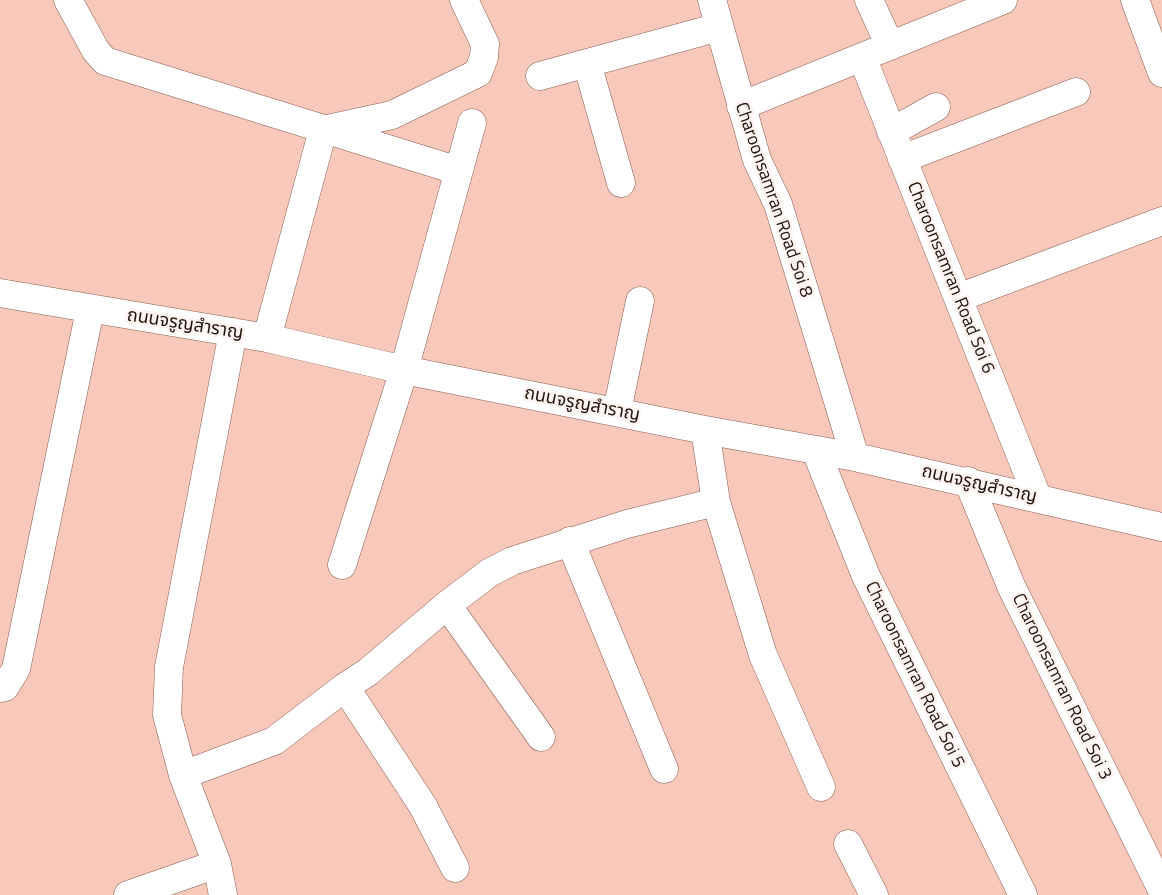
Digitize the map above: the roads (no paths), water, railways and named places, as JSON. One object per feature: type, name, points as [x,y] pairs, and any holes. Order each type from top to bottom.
[{"type":"street","points":[[68,0],[96,51],[105,61],[459,171]]},
{"type":"street","points":[[323,130],[392,115],[478,73],[484,57],[484,44],[464,0]]},
{"type":"street","name":"Charoonsamran Road Soi 8","points":[[712,0],[757,160],[778,204],[855,457]]},
{"type":"street","points":[[869,0],[890,46]]},
{"type":"street","points":[[741,106],[1002,0]]},
{"type":"street","points":[[1135,0],[1162,73]]},
{"type":"street","points":[[540,76],[719,27]]},
{"type":"street","name":"Charoonsamran Road Soi 6","points":[[862,57],[1038,498]]},
{"type":"street","points":[[586,63],[621,183]]},
{"type":"street","points":[[902,159],[1076,92]]},
{"type":"street","points":[[891,132],[936,107]]},
{"type":"street","points":[[342,565],[404,370],[472,124]]},
{"type":"street","points":[[267,338],[323,130]]},
{"type":"street","points":[[958,298],[1162,221]]},
{"type":"street","name":"ถนนจรูญสำราญ","points":[[0,293],[90,310],[267,338],[404,370],[706,430],[855,457],[968,481],[1162,527]]},
{"type":"street","points":[[617,411],[640,301]]},
{"type":"street","points":[[0,688],[5,687],[16,669],[90,310]]},
{"type":"street","points":[[222,895],[217,864],[183,775],[167,715],[169,668],[233,332]]},
{"type":"street","points":[[706,430],[716,502],[763,655],[821,787]]},
{"type":"street","name":"Charoonsamran Road Soi 5","points":[[816,451],[866,576],[1023,895]]},
{"type":"street","name":"Charoonsamran Road Soi 3","points":[[968,481],[1012,588],[1162,890]]},
{"type":"street","points":[[183,775],[274,741],[368,672],[446,605],[489,573],[512,561],[627,524],[716,502]]},
{"type":"street","points":[[570,541],[664,769]]},
{"type":"street","points":[[446,605],[541,737]]},
{"type":"street","points":[[346,687],[423,806],[455,868]]},
{"type":"street","points":[[848,844],[874,895]]},
{"type":"street","points":[[128,895],[217,864]]}]
